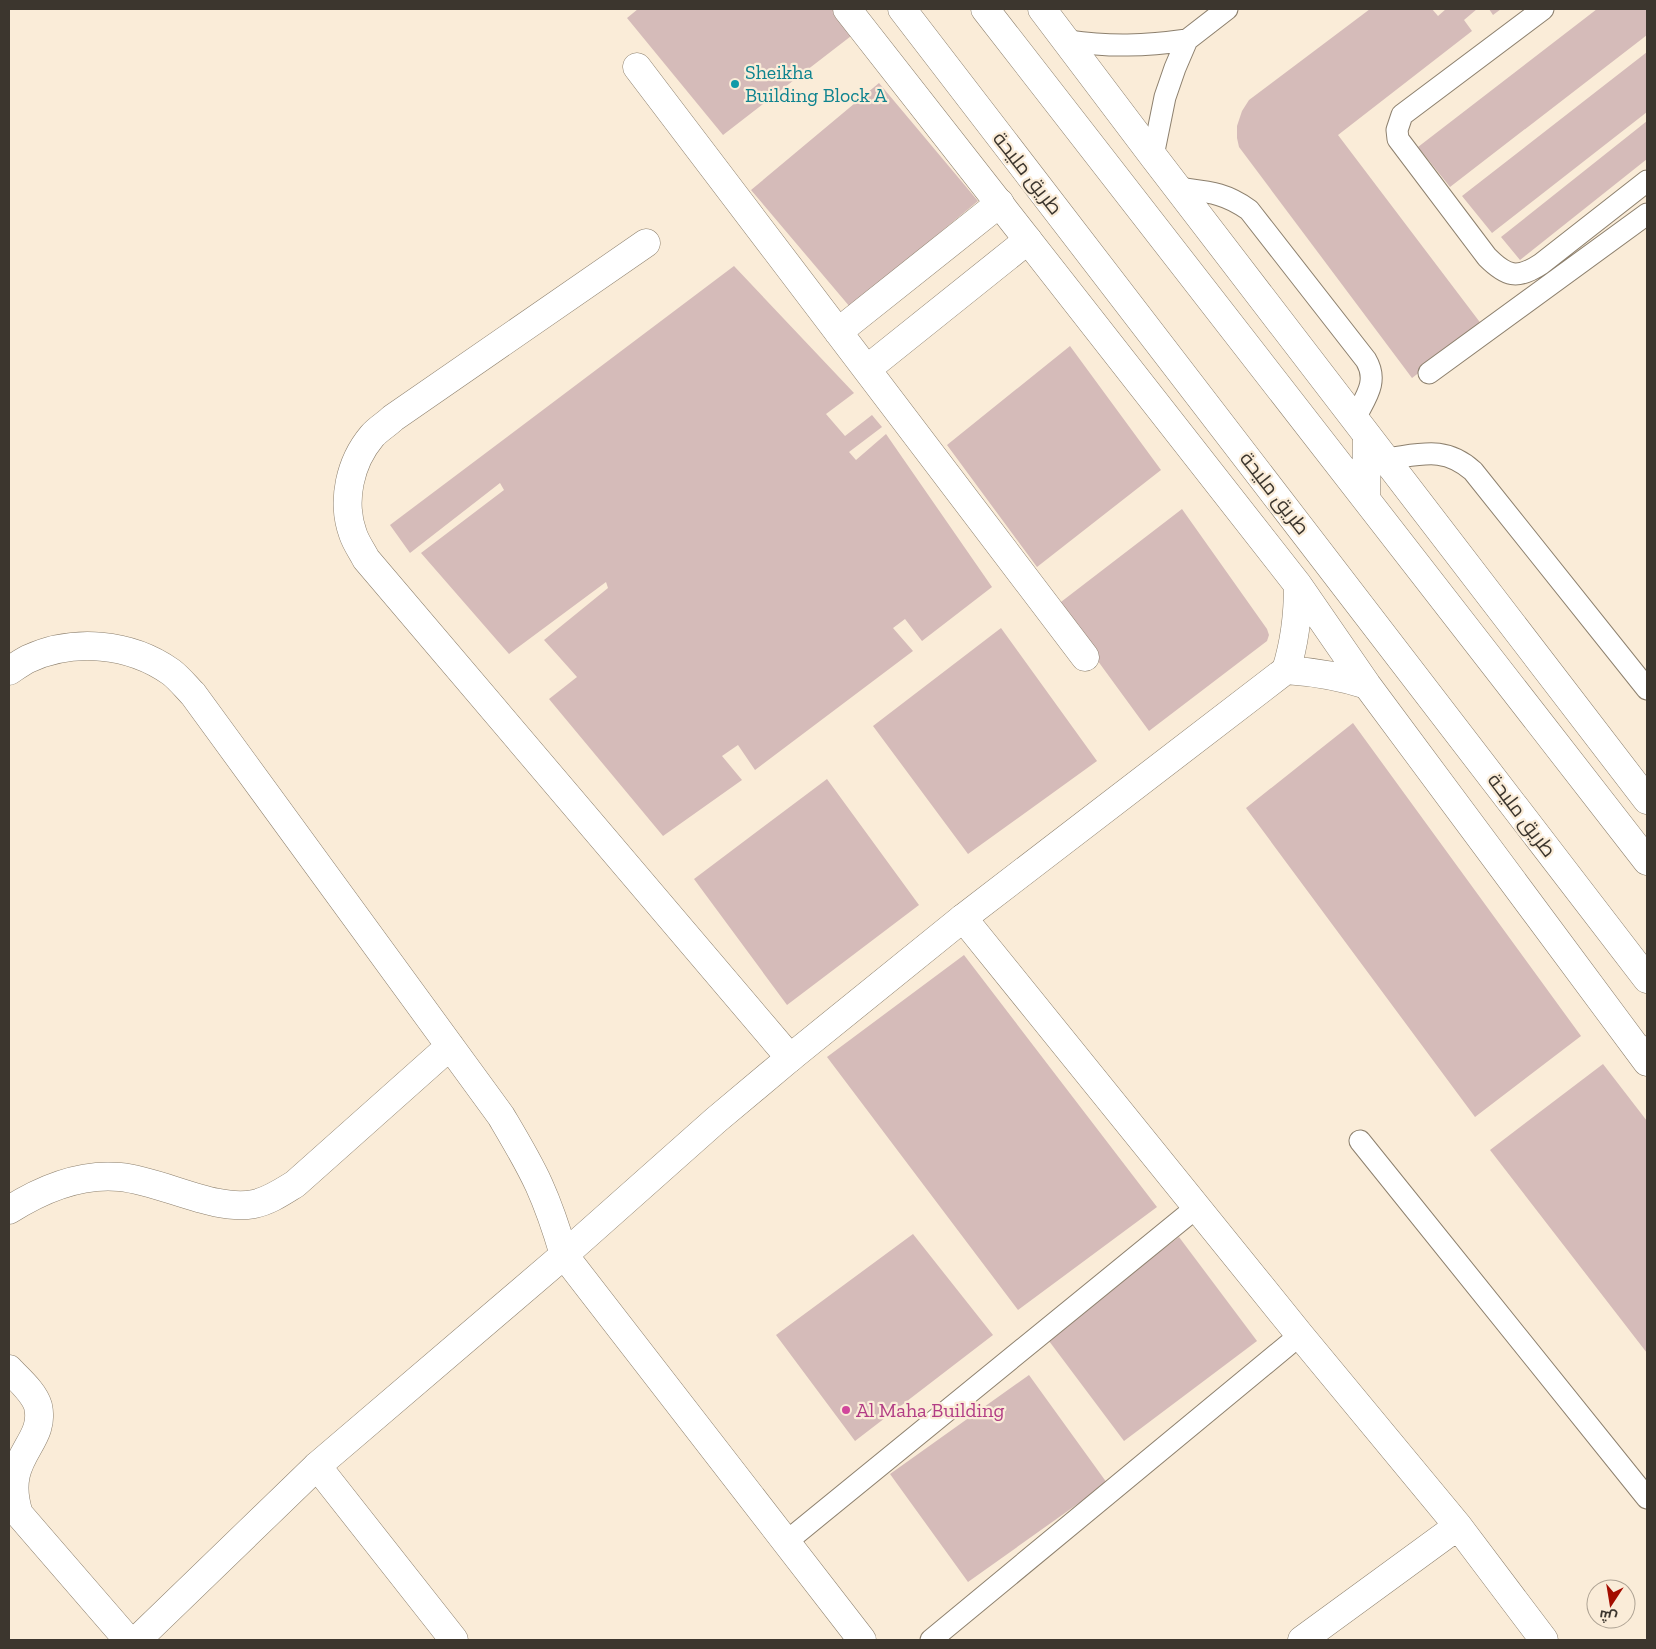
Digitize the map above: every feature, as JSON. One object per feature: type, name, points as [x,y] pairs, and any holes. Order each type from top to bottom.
[{"type":"street","points":[[847,9],[1298,586],[1367,685],[1644,1054]]},
{"type":"street","name":"طريق مليحة","points":[[902,9],[1647,979]]},
{"type":"street","points":[[985,9],[1647,861]]},
{"type":"street","points":[[1042,9],[1647,800]]},
{"type":"street","points":[[637,67],[1085,657]]},
{"type":"street","points":[[838,332],[1000,204]]},
{"type":"street","points":[[867,369],[1028,240]]},
{"type":"street","points":[[646,243],[393,418],[373,435],[358,457],[349,482],[347,509],[353,535],[366,558],[790,1058]]},
{"type":"street","points":[[1361,427],[1366,499]]},
{"type":"street","points":[[137,1640],[317,1466],[564,1255],[709,1126],[963,918],[1286,670],[1296,629],[1298,586]]},
{"type":"street","points":[[9,671],[28,659],[57,649],[87,646],[117,648],[146,657],[172,673],[193,694],[501,1116],[521,1149],[538,1183],[553,1219],[564,1255],[862,1640]]},
{"type":"street","points":[[1286,670],[1327,674],[1348,678],[1367,685]]},
{"type":"street","points":[[963,918],[1300,1335],[1458,1526],[1544,1640]]},
{"type":"street","points":[[9,1210],[32,1195],[60,1184],[89,1177],[119,1177],[148,1182],[231,1206],[254,1204],[275,1196],[294,1184],[450,1046]]},
{"type":"street","points":[[9,1369],[31,1393],[38,1404],[39,1417],[35,1430],[18,1457],[12,1471],[10,1486],[13,1501],[20,1514],[128,1640]]},
{"type":"street","points":[[317,1466],[454,1640]]},
{"type":"street","points":[[1302,1640],[1458,1526]]},
{"type":"lane","points":[[1068,41],[1097,45],[1128,46],[1186,40],[1227,9]]},
{"type":"lane","points":[[1543,9],[1402,115],[1397,130],[1398,139],[1487,257],[1500,269],[1514,274],[1528,272],[1541,264],[1647,181]]},
{"type":"lane","points":[[1153,156],[1166,97],[1186,40]]},
{"type":"lane","points":[[1178,188],[1222,195],[1236,201],[1249,210],[1360,352],[1371,369],[1372,380],[1361,427]]},
{"type":"lane","points":[[1429,373],[1645,220]]},
{"type":"lane","points":[[1385,459],[1440,453],[1452,456],[1464,463],[1647,689]]},
{"type":"lane","points":[[1360,1141],[1647,1498]]},
{"type":"lane","points":[[786,1542],[1197,1207]]},
{"type":"lane","points":[[931,1640],[1300,1335]]},
{"type":"building","name":"Sheikha Building Block A","points":[[638,9],[835,9],[855,33],[723,135],[627,18]]},
{"type":"building","points":[[1370,9],[1432,9],[1438,16],[1446,9],[1477,9],[1464,20],[1472,31],[1338,135],[1482,325],[1412,378],[1239,147],[1237,138],[1237,126],[1242,111],[1249,100]]},
{"type":"building","points":[[1489,9],[1501,9],[1493,15]]},
{"type":"building","points":[[1597,9],[1647,9],[1647,35],[1450,187],[1418,147]]},
{"type":"building","points":[[1647,52],[1647,112],[1492,233],[1462,196]]},
{"type":"building","points":[[879,83],[978,201],[850,307],[751,190]]},
{"type":"building","points":[[1647,121],[1647,159],[1520,260],[1501,237]]},
{"type":"building","points":[[734,266],[854,393],[826,414],[845,436],[872,415],[882,427],[849,452],[856,460],[886,434],[992,587],[922,641],[905,619],[893,628],[913,651],[755,770],[738,745],[722,756],[742,780],[663,836],[549,699],[577,677],[544,640],[608,588],[606,582],[509,654],[421,553],[504,490],[500,483],[410,553],[390,525]]},
{"type":"building","points":[[1070,346],[1161,470],[1037,567],[947,445]]},
{"type":"building","points":[[1182,509],[1267,629],[1269,635],[1267,641],[1149,731],[1057,605]]},
{"type":"building","points":[[1001,628],[1097,761],[968,854],[873,726]]},
{"type":"building","points":[[1353,723],[1581,1036],[1475,1117],[1246,808]]},
{"type":"building","points":[[827,779],[919,905],[787,1005],[694,879]]},
{"type":"building","points":[[964,955],[1157,1207],[1018,1310],[827,1057]]},
{"type":"building","points":[[1603,1064],[1647,1121],[1647,1353],[1490,1150]]},
{"type":"building","points":[[913,1234],[993,1335],[855,1441],[776,1335]]},
{"type":"building","points":[[1179,1237],[1257,1341],[1124,1441],[1046,1337]]},
{"type":"building","points":[[1029,1375],[1107,1483],[968,1582],[890,1474]]},
{"type":"place","name":"Sheikha Building Block A","points":[[735,84]]},
{"type":"place","name":"Al Maha Building","points":[[846,1410]]}]
